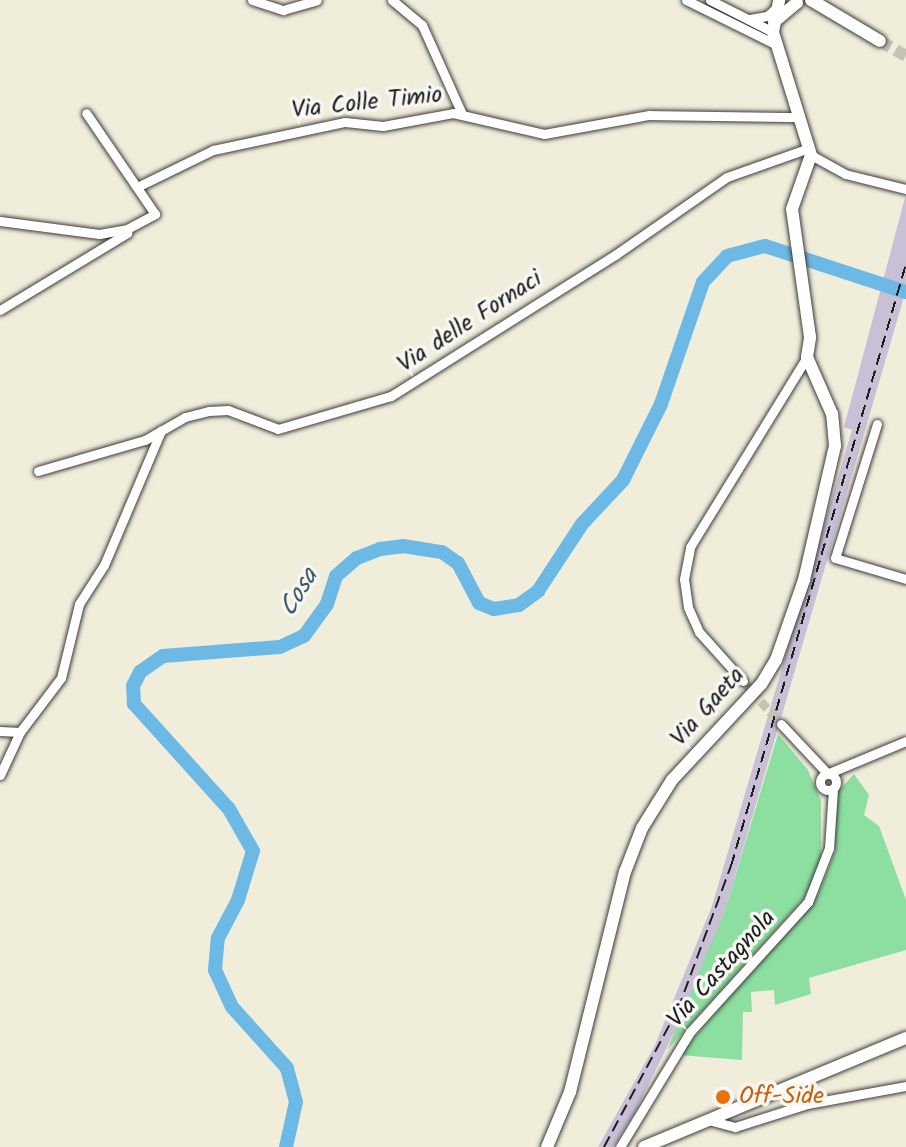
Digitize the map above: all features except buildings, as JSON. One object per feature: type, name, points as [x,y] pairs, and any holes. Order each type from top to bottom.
[{"type":"street","points":[[252,0],[283,10],[317,0]]},
{"type":"street","points":[[392,0],[422,25],[462,114]]},
{"type":"street","points":[[686,0],[776,21]]},
{"type":"street","points":[[710,0],[747,19],[776,21]]},
{"type":"street","points":[[776,21],[794,1],[814,2],[880,41]]},
{"type":"street","points":[[747,19],[767,16],[776,21],[810,151],[845,174],[906,189]]},
{"type":"street","points":[[0,310],[155,214],[86,113]]},
{"type":"street","name":"Via Colle Timio","points":[[137,187],[213,150],[260,137],[345,122],[383,126],[462,114],[544,134],[649,115],[800,117]]},
{"type":"street","name":"Via Gaeta","points":[[547,1147],[570,1092],[625,872],[650,809],[762,683],[788,630],[835,446],[832,414],[807,357],[803,286],[792,221],[794,199],[810,151]]},
{"type":"street","name":"Via delle Fornaci","points":[[38,471],[145,440],[185,417],[228,410],[278,429],[391,396],[641,238],[727,177],[810,151]]},
{"type":"street","points":[[0,221],[99,234],[131,227]]},
{"type":"street","points":[[743,681],[699,632],[688,607],[684,579],[690,547],[807,357]]},
{"type":"street","points":[[877,424],[835,558],[906,579]]},
{"type":"street","points":[[0,775],[20,732],[61,678],[79,604],[104,565],[163,428]]},
{"type":"street","points":[[781,724],[828,781],[906,741]]},
{"type":"street","points":[[0,731],[20,732]]},
{"type":"street","name":"Via Castagnola","points":[[620,1147],[690,1032],[808,902],[829,848],[828,781]]},
{"type":"street","points":[[644,1147],[906,1038]]},
{"type":"street","points":[[712,1121],[735,1127],[807,1104],[906,1086]]},
{"type":"shaded area","points":[[906,194],[906,290],[725,910],[693,994],[636,1110],[613,1147],[598,1147],[655,1045],[712,906],[852,430],[844,427]]},
{"type":"green space","points":[[778,734],[808,770],[821,800],[821,863],[805,897],[667,1050],[725,910]]},
{"type":"green space","points":[[854,774],[869,795],[864,815],[879,826],[906,900],[906,950],[809,978],[811,994],[775,1005],[774,990],[751,992],[752,1012],[743,1012],[742,1060],[679,1055],[818,895],[835,852],[835,795]]},
{"type":"waterway","name":"Cosa","points":[[286,1147],[296,1102],[287,1068],[232,1007],[215,970],[218,938],[238,900],[253,851],[229,809],[134,704],[133,686],[140,672],[163,656],[280,647],[304,636],[327,604],[336,576],[357,558],[380,549],[403,546],[442,552],[458,563],[479,603],[494,609],[519,605],[538,591],[582,524],[623,480],[661,404],[703,282],[727,256],[765,246],[906,292]]},
{"type":"tunnel","points":[[880,41],[906,56]]},
{"type":"tunnel","points":[[743,681],[781,724]]},
{"type":"railway","points":[[604,1147],[678,1009],[731,866],[906,264]]},
{"type":"place","name":"Off-Side","points":[[723,1097]]}]
